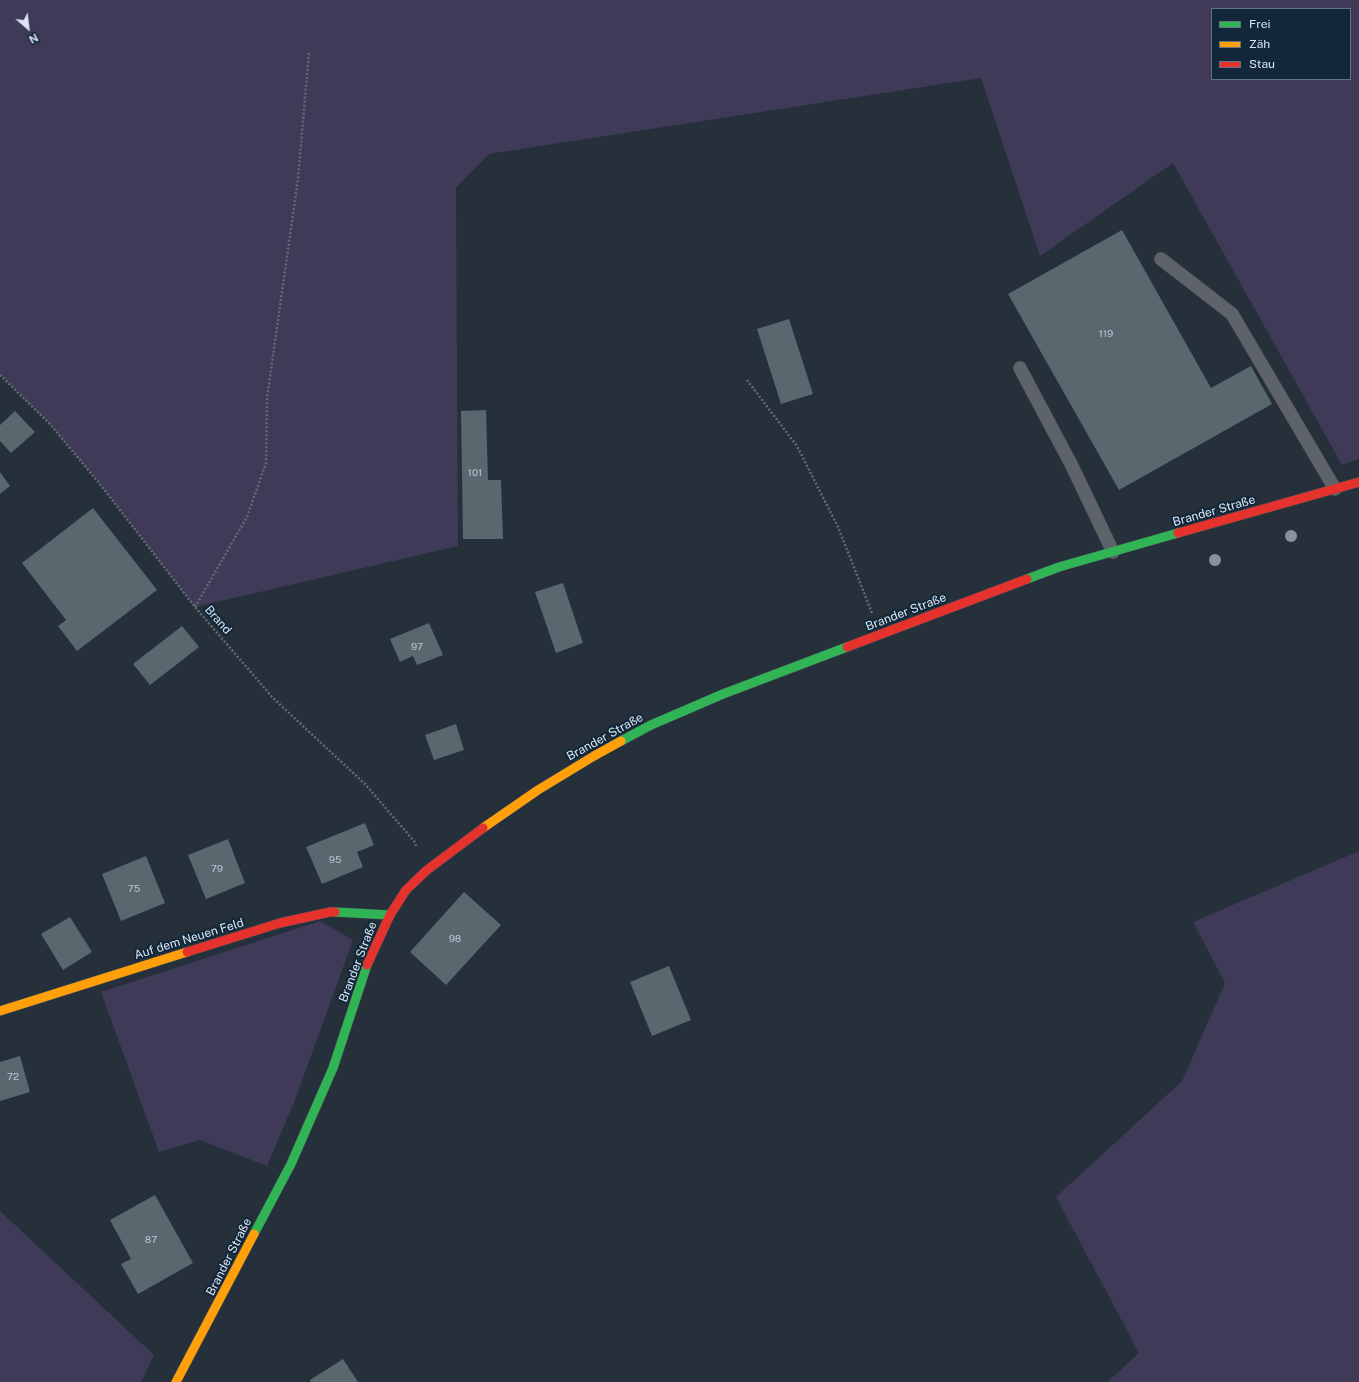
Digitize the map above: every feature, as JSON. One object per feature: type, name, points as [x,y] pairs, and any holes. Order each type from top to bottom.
[{"type":"street","name":"Brander Straße","points":[[176,1382],[290,1164],[333,1068],[368,962],[390,915],[406,890],[427,870],[481,829],[538,790],[594,756],[651,725],[724,694],[1059,567],[1359,482]]},
{"type":"street","name":"Auf dem Neuen Feld","points":[[0,1011],[280,923],[330,912],[390,915]]},
{"type":"lane","points":[[1161,259],[1232,314],[1335,489]]},
{"type":"lane","points":[[1020,368],[1072,466],[1113,552]]},
{"type":"path","points":[[194,607],[247,517],[266,462],[267,398],[298,179],[309,51]]},
{"type":"path","name":"Brand","points":[[0,375],[49,424],[89,471],[194,607],[273,698],[365,784],[414,841],[427,870]]},
{"type":"path","points":[[747,380],[797,446],[838,527],[881,634]]},
{"type":"shaded area","points":[[0,0],[1359,0],[1359,459],[1342,465],[1173,163],[1040,256],[981,78],[489,154],[456,188],[458,546],[195,607],[99,483],[49,423],[0,375]]},
{"type":"shaded area","points":[[1359,851],[1359,1382],[1107,1382],[1139,1353],[1056,1197],[1182,1081],[1225,983],[1193,922]]},
{"type":"shaded area","points":[[320,921],[353,940],[295,1100],[267,1166],[200,1140],[159,1152],[101,992]]},
{"type":"shaded area","points":[[0,1211],[154,1355],[141,1382],[0,1382]]},
{"type":"building","points":[[1122,230],[1211,388],[1251,366],[1272,404],[1119,490],[1008,294]]},
{"type":"building","points":[[789,319],[813,394],[781,404],[757,329]]},
{"type":"building","points":[[486,410],[488,480],[501,480],[503,539],[463,539],[461,411]]},
{"type":"building","points":[[15,411],[35,432],[11,453],[0,441],[0,425]]},
{"type":"building","points":[[0,472],[10,486],[0,494]]},
{"type":"building","points":[[93,508],[157,590],[77,651],[58,626],[66,620],[22,563]]},
{"type":"building","points":[[563,583],[583,643],[556,653],[535,592]]},
{"type":"building","points":[[429,623],[443,655],[417,665],[413,656],[400,662],[390,639]]},
{"type":"building","points":[[182,626],[199,647],[150,685],[133,664]]},
{"type":"building","points":[[456,724],[464,750],[434,760],[425,735]]},
{"type":"building","points":[[365,823],[374,845],[357,852],[363,867],[322,884],[306,847]]},
{"type":"building","points":[[228,839],[245,883],[206,899],[188,855]]},
{"type":"building","points":[[146,856],[165,903],[121,921],[102,874]]},
{"type":"building","points":[[464,892],[501,925],[446,985],[410,952]]},
{"type":"building","points":[[70,917],[92,952],[63,970],[41,934]]},
{"type":"building","points":[[669,966],[691,1020],[652,1036],[630,982]]},
{"type":"building","points":[[20,1056],[30,1092],[0,1101],[0,1062]]},
{"type":"building","points":[[155,1195],[193,1263],[138,1294],[121,1264],[131,1259],[110,1220]]},
{"type":"building","points":[[343,1359],[358,1382],[311,1382],[310,1380]]},
{"type":"traffic: fast","points":[[1027,579],[1059,567],[1178,533]]},
{"type":"traffic: fast","points":[[621,741],[651,725],[723,694],[847,647]]},
{"type":"traffic: fast","points":[[335,912],[390,915]]},
{"type":"traffic: fast","points":[[254,1234],[291,1164],[333,1068],[367,965]]},
{"type":"traffic: slow","points":[[483,828],[538,790],[621,741]]},
{"type":"traffic: slow","points":[[0,1011],[187,952]]},
{"type":"traffic: slow","points":[[176,1382],[254,1234]]},
{"type":"traffic: jam","points":[[1178,533],[1359,482]]},
{"type":"traffic: jam","points":[[847,647],[1027,579]]},
{"type":"traffic: jam","points":[[367,965],[390,915],[406,890],[427,870],[483,828]]},
{"type":"traffic: jam","points":[[187,952],[280,923],[335,912]]}]
